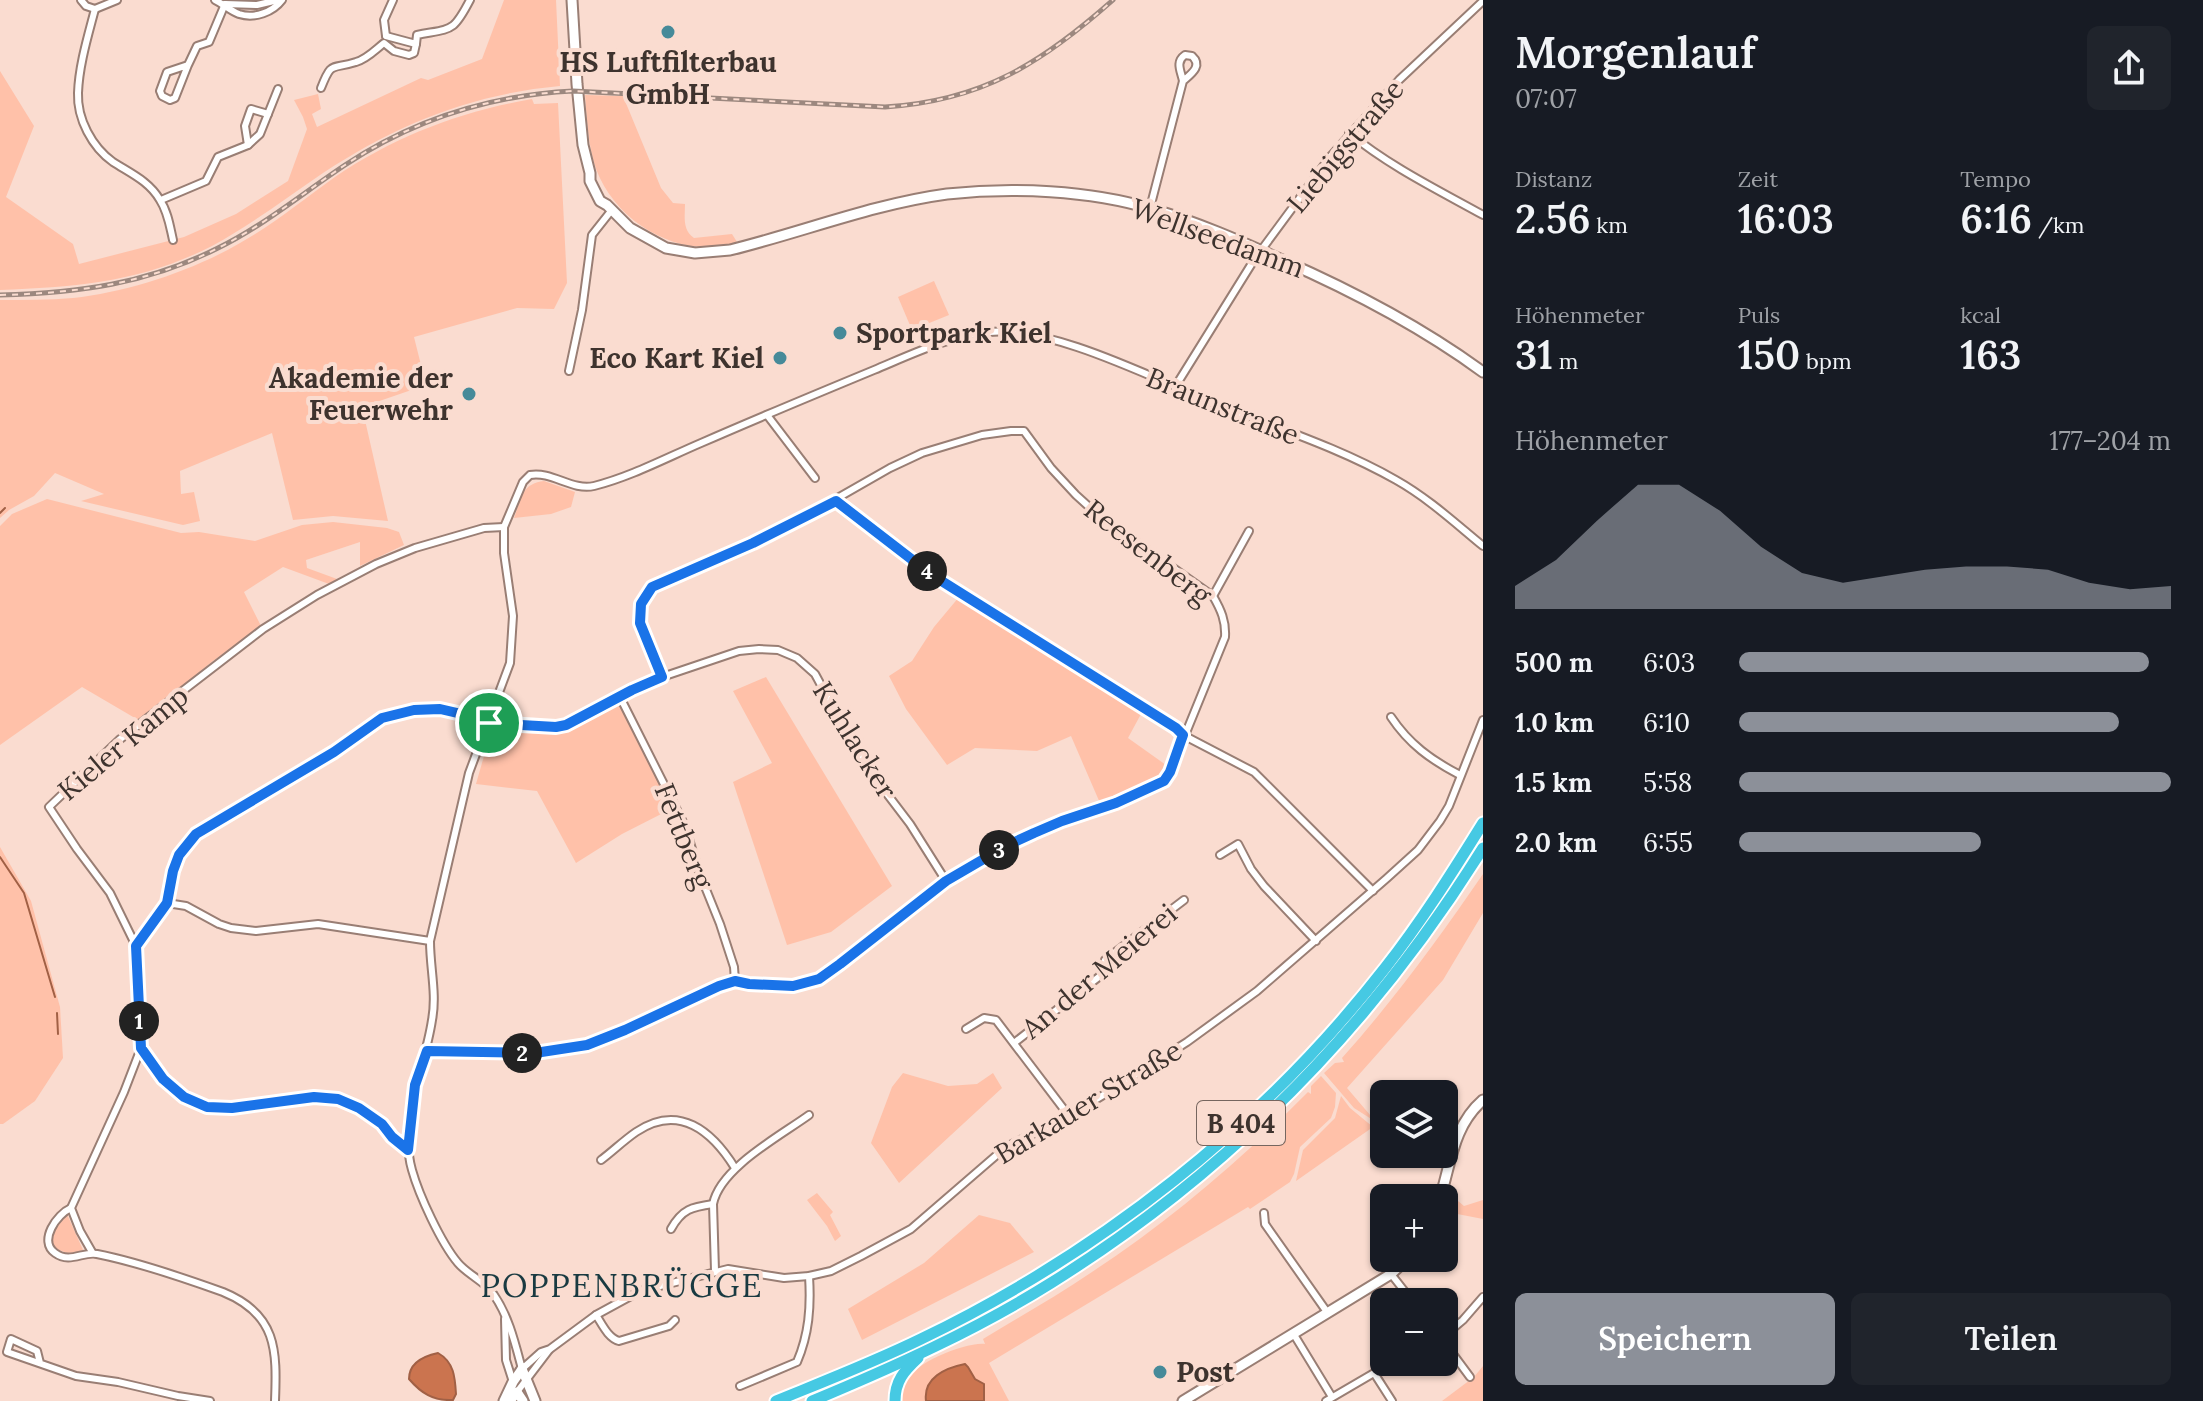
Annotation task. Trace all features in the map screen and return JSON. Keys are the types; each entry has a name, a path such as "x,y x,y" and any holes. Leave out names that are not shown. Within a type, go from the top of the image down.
{"highway":[{"name":"B 404","path":"776,1401 921,1339 979,1309 1078,1250 1182,1174 1260,1106 1310,1056 1385,968 1430,906 1483,823"},
{"name":"B 404","path":"812,1401 927,1350 1018,1303 1166,1204 1241,1141 1297,1086 1380,995 1434,924 1483,848"},
{"path":"895,1401 899,1380 927,1350"}],"main road":[{"name":"Wellseedamm","path":"571,1 583,145 590,173 606,197 609,208 630,228 656,244 678,251 708,253 873,209 949,194 998,191 1102,198 1150,208 1194,223 1337,284 1448,346 1483,372"},
{"path":"1444,1184 1458,1134 1483,1100"},
{"path":"1183,1401 1391,1274"},
{"path":"522,1369 535,1401"},
{"name":"Barkauer Straße","path":"507,1401 517,1392 522,1369"}],"street":[{"path":"81,0 95,9 117,0"},
{"path":"215,0 238,14 257,15 276,9 280,0"},
{"path":"393,0 384,20 385,40 394,51 409,55 414,53 417,35 451,28 459,21 470,0"},
{"name":"Liebigstraße","path":"1175,387 1261,250 1349,133 1399,80 1483,1"},
{"path":"188,65 167,72 160,91 162,96 170,100 175,98 197,46 209,42 225,4"},
{"path":"95,9 78,95 81,115 90,137 106,156 150,186 161,200 173,240"},
{"path":"385,40 416,44"},
{"path":"321,88 328,71 339,64 366,58 385,40"},
{"path":"1150,208 1183,81"},
{"path":"161,200 206,181 218,157 248,145 260,134 278,89"},
{"path":"248,145 245,126 251,109 268,114"},
{"path":"1349,133 1374,152 1483,215"},
{"path":"569,371 582,310 592,235 609,208"},
{"name":"Braunstraße","path":"504,527 523,482 530,475 591,487 939,345 986,332 1011,331 1047,338 1099,356 1351,456 1428,500 1483,546"},
{"path":"767,415 815,478"},
{"name":"Reesenberg","path":"427,1051 535,1053 587,1045 735,981 793,986 819,979 946,881 1006,846 1164,781 1225,637 1226,626 1221,611 1213,596 1087,505 1051,468 1024,431 982,435 934,449 890,468 836,501"},
{"path":"662,677 640,623 641,604 652,587 753,543 836,501 932,575 1096,676 1183,735 1254,772 1373,891"},
{"path":"504,527 504,553 512,599 510,663 469,773 430,941 435,993 427,1051 415,1085 408,1150 412,1169 438,1230 458,1264 491,1291 505,1315 522,1369"},
{"name":"Kieler Kamp","path":"275,1401 274,1346 268,1328 253,1309 236,1298 210,1288 92,1252 71,1258 60,1256 52,1251 48,1242 49,1233 65,1211 71,1208 141,1048 136,946 110,893 49,807 119,740 263,629 317,595 376,564 415,548 484,528 504,527"},
{"path":"1213,596 1249,531"},
{"name":"Kuhlacker","path":"136,946 167,903 179,855 196,834 334,752 382,718 414,710 440,709 489,723 556,727 566,725 662,677 739,651 759,649 778,650 797,658 815,674 862,761 910,824 946,881"},
{"name":"Fettberg","path":"620,697 685,826 734,967 735,981"},
{"path":"1391,717 1422,753 1460,775"},
{"name":"Barkauer Straße","path":"517,1392 550,1349 596,1315 640,1291 728,1269 784,1278 809,1276 841,1266 911,1229 1006,1147 1069,1116 1198,1034 1257,991 1316,941 1431,836 1449,806 1483,720"},
{"path":"1220,855 1238,844 1264,886 1316,941"},
{"name":"An der Meierei","path":"1014,1043 1100,976 1105,960 1184,900"},
{"path":"167,903 186,906 231,928 256,931 318,924 430,941"},
{"path":"966,1029 984,1018 996,1020 1069,1116"},
{"path":"141,1048 163,1079 184,1097 207,1107 232,1108 314,1097 338,1099 359,1108 382,1124 408,1150"},
{"path":"715,1271 713,1204 722,1182 735,1168 809,1115"},
{"path":"601,1160 649,1125 681,1120 708,1134 735,1168"},
{"path":"671,1229 679,1215 694,1207 713,1204"},
{"path":"71,1208 92,1252"},
{"path":"1264,1213 1265,1224 1327,1312"},
{"path":"1391,1274 1402,1288"},
{"path":"740,1386 797,1362 811,1311 809,1276"},
{"path":"1458,1325 1483,1297"},
{"path":"505,1315 506,1360 517,1392"},
{"path":"596,1315 614,1340 619,1341 669,1326 675,1320"},
{"path":"1293,1333 1329,1399 1370,1375"},
{"path":"40,1363 37,1351 11,1339 7,1352 76,1376 210,1401"},
{"name":"Barkauer Straße","path":"522,1369 541,1352 550,1349"},
{"path":"1458,1359 1470,1377"},
{"path":"1376,1376 1392,1401"}],"shaded area":[{"path":"504,0 556,0 560,86 496,96 407,126 323,173 226,238 160,268 83,284 0,290 0,71 34,126 6,197 73,244 79,264 184,237 236,214 288,181 307,129 294,100 318,94 321,109 312,114 317,127 421,78 428,80 482,59"},
{"path":"585,95 623,96 661,188 673,203 685,204 685,222 690,235 694,238 732,234 736,244 693,246 652,233 634,221 606,189 596,169 588,133"},
{"path":"532,99 534,104 558,103 567,283 554,309 517,308 414,337 426,385 362,407 388,521 333,516 293,520 272,433 180,471 181,494 194,492 200,521 183,525 81,501 104,494 55,473 34,496 0,518 0,300 94,295 181,271 253,236 358,162 405,137 480,110"},
{"path":"934,281 949,315 912,330 898,297"},
{"path":"544,481 575,492 571,507 551,514 514,518 526,489"},
{"path":"47,499 181,533 199,532 255,541 302,525 333,522 387,528 399,532 404,545 360,566 360,542 306,560 307,568 337,579 329,584 283,567 244,592 261,626 140,721 82,687 0,745 0,526 12,514"},
{"path":"959,597 1141,714 1128,738 1166,765 1159,776 1100,803 1071,736 1037,751 975,748 947,765 906,709 889,676 912,661"},
{"path":"766,677 892,886 831,932 787,945 733,782 772,763 733,691"},
{"path":"618,702 673,808 622,834 576,863 537,791 476,784 492,728 557,730"},
{"path":"0,847 31,901 60,1007 63,1058 35,1101 3,1124 0,1124"},
{"path":"1483,874 1483,913 1443,980 1347,1088 1370,1118 1354,1108 1324,1073 1335,1063 1344,1062 1342,1058 1450,922"},
{"path":"903,1073 948,1086 977,1084 993,1073 1002,1088 899,1183 871,1143 892,1087"},
{"path":"1321,1076 1336,1093 1335,1107 1331,1118 1300,1147 1290,1182 1250,1209 1248,1207 989,1363 1009,1401 984,1401 984,1384 975,1379 968,1367 925,1397 926,1401 902,1401 905,1382 918,1368 953,1350 985,1344 983,1339 1079,1281 1178,1210 1258,1141 1308,1092 1311,1094 1311,1086"},
{"path":"1341,1096 1370,1125 1370,1129 1296,1181 1303,1150 1335,1118"},
{"path":"817,1193 833,1212 830,1215 841,1236 835,1241 807,1200"},
{"path":"1483,1200 1483,1219 1458,1214 1458,1201 1464,1206"},
{"path":"67,1214 83,1250 72,1255 54,1248 52,1243 54,1230"},
{"path":"979,1215 1010,1223 1034,1252 862,1340 848,1309 924,1263"},
{"path":"438,1353 453,1370 456,1394 453,1400 428,1395 409,1379 418,1361"},
{"path":"965,1364 975,1379 984,1384 984,1401 926,1401 928,1386 937,1375"},
{"path":"1483,1366 1483,1401 1442,1401 1474,1377"}],"waterway":[{"path":"0,513 5,508"},
{"path":"0,857 24,893 55,997"},
{"path":"57,1013 58,1034"}],"railway":[{"path":"0,295 85,289 138,278 191,260 251,230 371,149 425,123 483,104 542,93 573,91 885,107 920,103 952,97 1009,75 1061,42 1113,0"}],"place":[{"name":"HS Luftfilterbau GmbH","path":"668,32"},
{"name":"Sportpark Kiel","path":"840,333"},
{"name":"Eco Kart Kiel","path":"780,358"},
{"name":"Akademie der Feuerwehr","path":"469,394"},
{"name":"Post","path":"1160,1372"}],"district":[{"name":"POPPENBRÜGGE","path":"622,1285"}],"route":[{"path":"836,501 932,575 1085,669 1183,735 1164,781 1006,846 928,893 819,979 793,986 735,981 587,1045 535,1053 427,1051 415,1085 408,1150 382,1124 359,1108 338,1099 314,1097 232,1108 207,1107 184,1097 163,1079 141,1048 136,946 167,903 173,871 186,844 196,834 334,752 382,718 414,710 440,709 489,723 546,728 566,725 662,677 640,623 641,604 652,587 753,543 836,501"}]}
